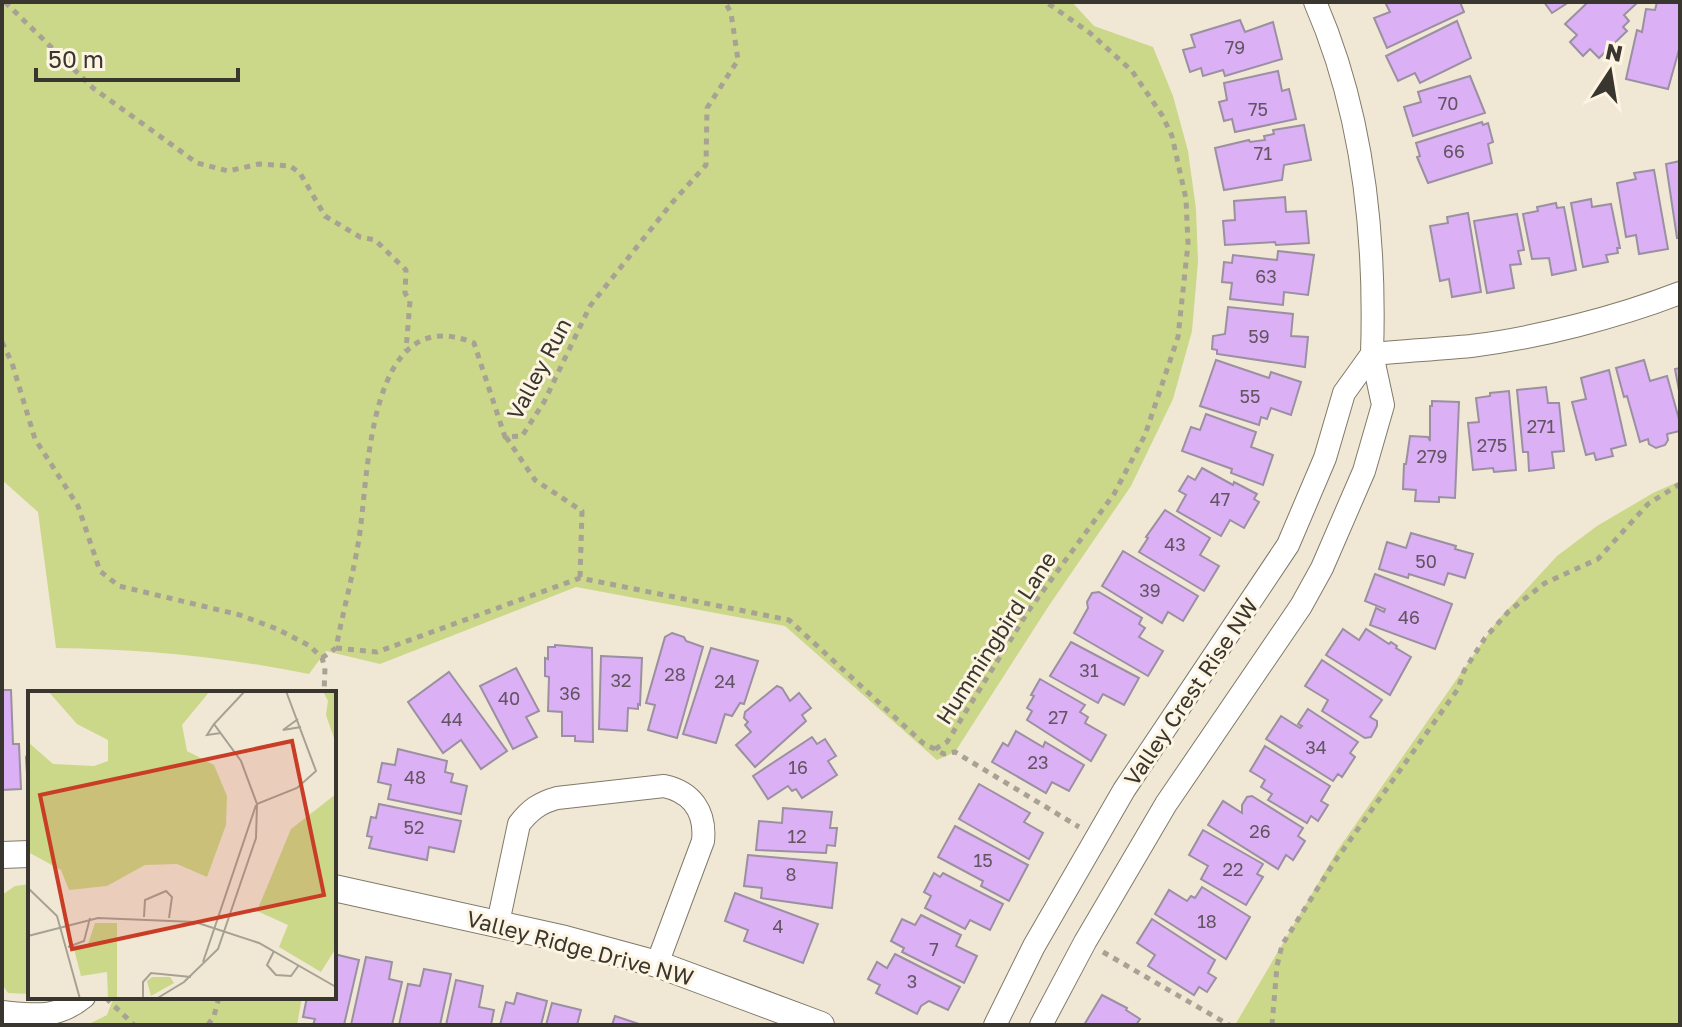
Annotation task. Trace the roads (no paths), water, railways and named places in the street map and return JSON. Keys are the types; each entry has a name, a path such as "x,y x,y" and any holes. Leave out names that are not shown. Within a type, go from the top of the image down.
{"street":[{"name":"Valley Crest Rise NW","path":"1041,1025 1085,942 1166,804 1301,606 1322,568 1364,471 1383,405 1372,354 1372,245 1360,157 1335,56 1315,2"},
{"path":"1372,354 1473,345 1526,336 1651,304 1680,293"},
{"name":"Valley Crest Rise NW","path":"995,1025 1034,946 1124,790 1288,545 1325,458 1344,393 1372,354"},
{"path":"498,923 519,824 529,812 557,798 664,786 674,788 684,793 699,809 703,841 657,964"},
{"path":"2,855 28,854"},
{"name":"Valley Ridge Drive NW","path":"336,888 498,923 657,964 821,1025"},
{"path":"2,1012 55,1013 67,1010 81,999"}]}
